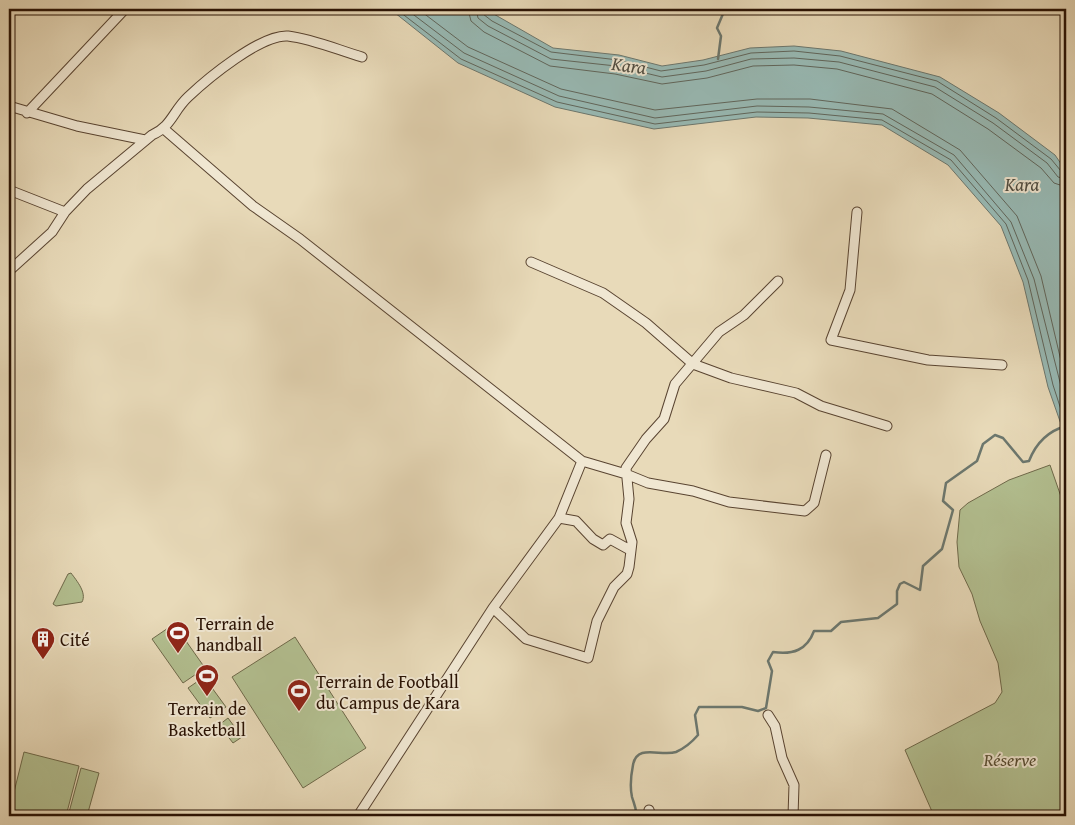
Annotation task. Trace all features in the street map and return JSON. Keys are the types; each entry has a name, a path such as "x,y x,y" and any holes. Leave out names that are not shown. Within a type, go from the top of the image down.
{"street":[{"path":"27,113 125,9"},
{"path":"9,271 52,232 65,212 87,189 145,140 164,129 186,98 246,51 271,38 287,36 362,57"},
{"path":"9,106 27,113 145,140"},
{"path":"164,129 253,206 300,239 582,461 626,474 648,483 693,491 729,502 805,511 814,503 826,455"},
{"path":"9,190 65,212"},
{"path":"857,212 850,290 831,340 928,360 1002,365"},
{"path":"531,262 603,293 646,323 693,364 730,378 796,393 821,406 887,426"},
{"path":"493,608 526,639 588,658 597,620 614,587 627,574 632,542 626,523 629,499 626,468 646,439 664,419 676,384 719,332 744,315 778,281"},
{"path":"358,816 493,608 559,518 582,461"},
{"path":"559,518 576,521 603,545 610,539 630,550"},
{"path":"768,715 775,726 782,758 794,785 793,816"}],"green space":[{"name":"Réserve","path":"1050,465 1066,511 1066,816 934,816 905,750 995,703 1002,692 998,663 980,621 972,594 959,567 957,542 960,510 968,503 1009,480"},
{"path":"71,573 82,591 82,602 56,606 53,604 68,574"},
{"name":"Terrain de handball","path":"174,624 205,668 183,683 152,639"},
{"name":"Terrain de Football du Campus de Kara","path":"295,637 366,748 303,788 232,677"},
{"name":"Terrain de Basketball","path":"204,677 226,707 210,718 188,688"},
{"path":"228,718 242,737 233,743 219,725"},
{"path":"24,752 79,766 66,816 26,816 9,812"},
{"path":"81,768 99,773 87,816 68,816"}],"water":[{"name":"Kara","path":"390,9 485,9 553,48 619,55 662,66 703,60 750,48 794,46 841,51 940,77 999,113 1055,155 1066,171 1066,451 1062,427 1048,387 1023,282 1001,226 948,165 882,125 808,118 756,117 654,129 555,107 458,63"}],"waterway":[{"path":"718,59 721,36 717,28 725,9"},
{"path":"636,816 631,793 631,781 635,758 639,754 676,752 688,745 698,735 695,715 699,707 742,707 758,711 766,708 772,671 768,661 773,652 787,653 798,650 807,643 814,631 831,631 841,622 878,618 897,604 897,591 900,584 904,582 920,590 923,566 942,549 953,510 943,501 946,483 977,461 983,444 995,435 1003,438 1023,462 1029,461 1043,439 1054,431 1066,426"}],"place":[{"name":"Terrain de handball","path":"178,654"},
{"name":"Cité","path":"43,660"},
{"name":"Terrain de Basketball","path":"207,697"},
{"name":"Terrain de Football du Campus de Kara","path":"299,712"}]}
